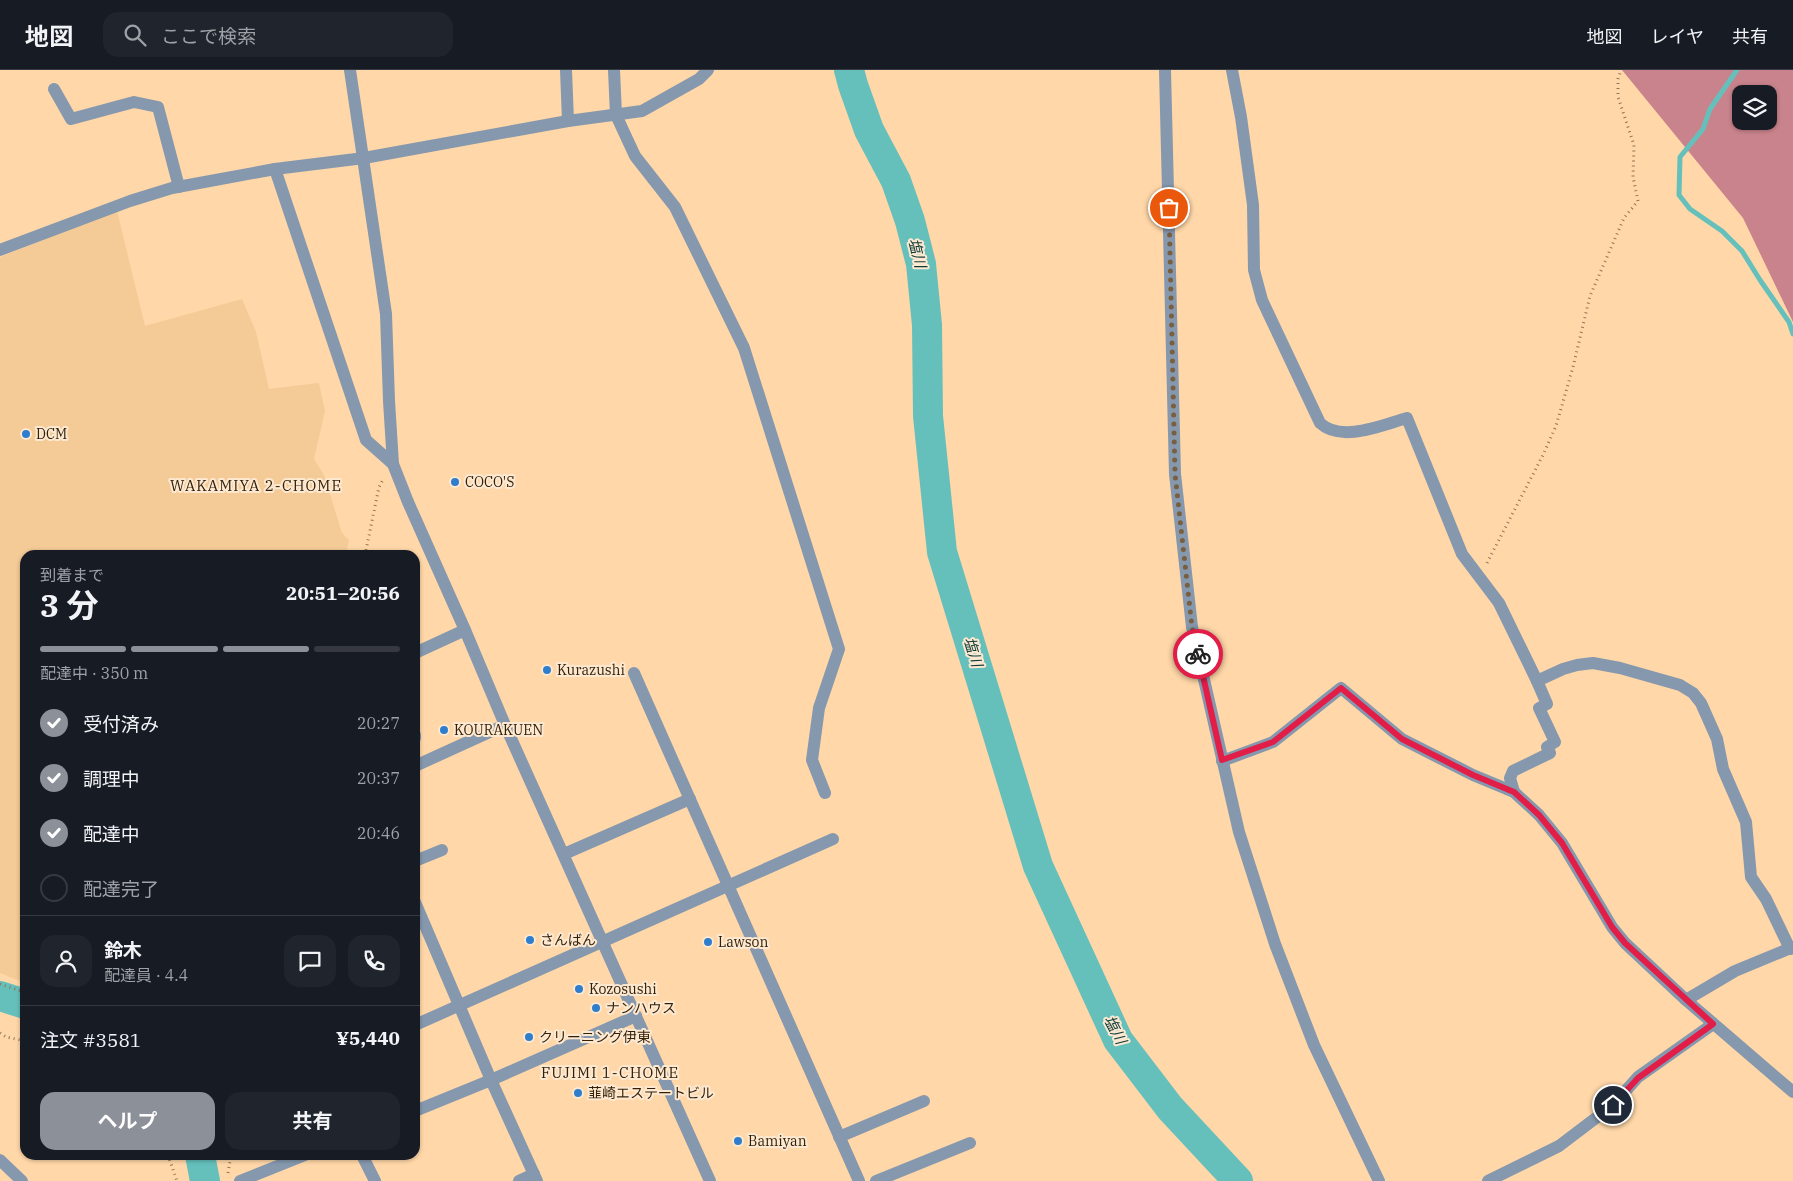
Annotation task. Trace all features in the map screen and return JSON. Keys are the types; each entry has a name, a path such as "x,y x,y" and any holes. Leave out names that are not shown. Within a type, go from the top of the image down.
{"street":[{"path":"350,70 386,314 393,464 505,725 710,1181"},
{"path":"566,70 568,121"},
{"path":"614,70 616,115 635,156 675,207 744,348 839,649 819,708 812,760 825,792"},
{"path":"0,250 130,201 179,187 275,169 364,158 568,121 642,111 699,79 708,70"},
{"path":"1165,70 1175,474 1192,627 1239,832 1275,944 1314,1045 1378,1181"},
{"path":"1232,70 1241,117 1252,205 1253,256 1256,284 1320,423 1326,429 1338,433 1350,433 1407,418 1462,554 1499,603 1547,704 1539,708 1555,742 1547,747 1550,753 1513,771 1510,778 1514,792"},
{"path":"54,89 71,119 134,102 158,107 179,187"},
{"path":"275,169 366,440 393,464"},
{"path":"420,651 465,630"},
{"path":"1537,681 1563,669 1593,663 1620,668 1680,685 1693,693 1701,703 1717,739 1723,769 1746,822 1751,877 1766,899 1792,948 1735,971 1686,1000"},
{"path":"634,673 859,1181"},
{"path":"1222,760 1273,742 1341,688 1402,739 1473,775 1514,792 1539,815 1562,843 1612,927 1625,943 1713,1024 1793,1092"},
{"path":"420,764 505,725"},
{"path":"564,854 690,799"},
{"path":"420,1023 833,839"},
{"path":"420,859 442,850"},
{"path":"420,913 491,1080 536,1178 519,1181"},
{"path":"420,1109 636,1016"},
{"path":"1488,1181 1559,1146 1613,1105 1638,1078 1713,1024"},
{"path":"839,1137 924,1101"},
{"path":"876,1181 970,1143"},
{"path":"240,1181 292,1160"},
{"path":"364,1160 375,1181"},
{"path":"1,1163 22,1181"}],"path":[{"path":"1480,577 1556,426 1573,367 1590,296 1624,218 1638,201 1633,177 1634,145 1618,97 1618,79 1621,70"},
{"path":"366,550 379,486 393,464"},
{"path":"0,984 20,991"},
{"path":"0,1033 6,1037 20,1040"},
{"path":"170,1160 177,1181"},
{"path":"226,1181 230,1160"}],"shaded area":[{"path":"1622,70 1793,70 1793,322 1743,218"},
{"path":"117,211 145,326 242,299 256,332 269,389 319,383 325,411 314,459 324,475 342,533 349,540 347,550 20,550 20,981 0,973 0,257"}],"waterway":[{"name":"塩川","path":"849,70 869,130 896,181 910,221 921,264 927,325 928,416 942,552 1038,866 1118,1040 1170,1108 1238,1181"},
{"path":"1737,70 1710,109 1703,129 1680,157 1679,195 1690,209 1722,231 1742,251 1789,322 1793,334"},
{"path":"0,996 20,1002"},
{"path":"201,1160 205,1181"}],"way so far":[{"path":"1169,208 1175,474 1192,627 1198,654"}],"place":[{"name":"DCM","path":"26,434"},
{"name":"COCO'S","path":"455,482"},
{"name":"Kurazushi","path":"547,670"},
{"name":"KOURAKUEN","path":"444,730"},
{"name":"さんばん","path":"530,940"},
{"name":"Lawson","path":"708,942"},
{"name":"Kozosushi","path":"579,989"},
{"name":"ナンハウス","path":"596,1008"},
{"name":"クリーニング伊東","path":"529,1037"},
{"name":"韮崎エステートビル","path":"578,1093"},
{"name":"Bamiyan","path":"738,1141"}],"district":[{"name":"WAKAMIYA 2-CHOME","path":"256,486"},
{"name":"FUJIMI 1-CHOME","path":"610,1073"}],"route":[{"path":"1198,654 1222,760 1273,742 1341,688 1402,739 1473,775 1514,792 1539,815 1562,843 1612,927 1625,943 1713,1024 1638,1078 1613,1105"}]}
